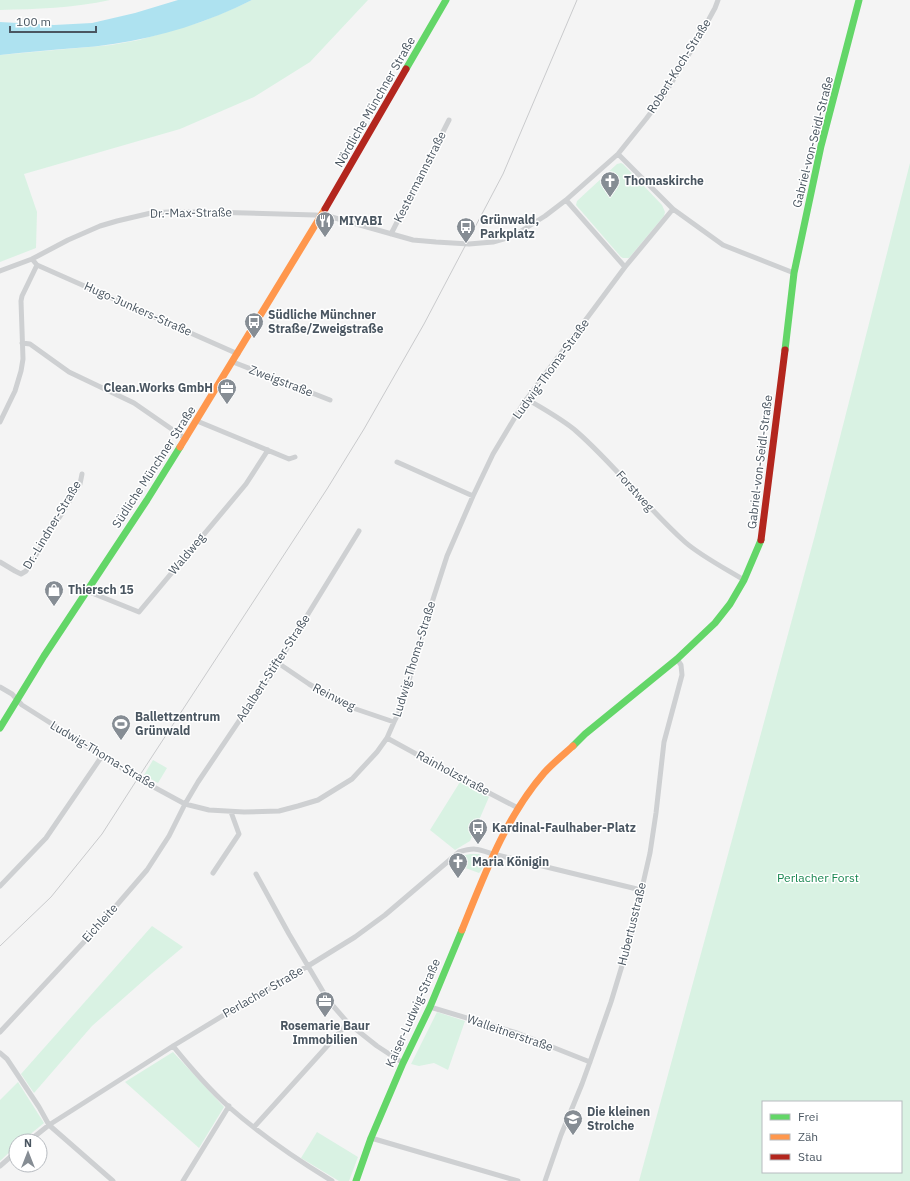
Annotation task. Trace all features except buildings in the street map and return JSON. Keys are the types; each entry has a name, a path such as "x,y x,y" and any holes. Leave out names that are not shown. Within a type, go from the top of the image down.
{"street":[{"name":"Nördliche Münchner Straße","path":"322,215 446,0"},
{"name":"Robert-Koch-Straße","path":"322,215 413,240 469,244 493,242 518,233 545,216 566,200 618,154 664,95 697,41 718,0"},
{"name":"Gabriel-von-Seidl-Straße","path":"493,854 518,808 544,773 585,734 677,659 715,623 730,604 744,580 762,538 794,273 821,146 859,0"},
{"name":"Kestermannstraße","path":"391,234 449,120"},
{"path":"618,154 673,209 723,245 794,273"},
{"path":"566,200 625,267"},
{"name":"Ludwig-Thoma-Straße","path":"0,687 12,694 22,705 102,756 185,804 209,810 231,812 279,811 318,800 352,779 366,765 387,738 401,708 426,621 447,556 493,454 527,399 625,267 673,209"},
{"name":"Dr.-Max-Straße","path":"0,271 32,259 68,240 100,226 151,213 207,212 322,215"},
{"name":"Südliche Münchner Straße","path":"0,728 44,656 186,439 322,215"},
{"path":"0,422 15,391 20,376 23,359 21,300 37,265 32,259"},
{"name":"Hugo-Junkers-Straße","path":"37,265 238,354"},
{"path":"22,343 30,344 69,372 134,403 186,439"},
{"name":"Zweigstraße","path":"233,362 330,400"},
{"name":"Forstweg","path":"527,399 575,430 619,472 652,511 686,543 744,580"},
{"path":"197,421 290,459 296,457"},
{"name":"Waldweg","path":"86,591 139,612 246,484 268,450"},
{"path":"396,462 473,496"},
{"name":"Dr.-Lindner-Straße","path":"0,562 21,574 26,571 80,484 82,474"},
{"name":"Adalbert-Stifter-Straße","path":"185,804 278,663 359,531"},
{"name":"Hubertusstraße","path":"545,1181 561,1135 590,1062 611,1002 629,943 650,853 664,742 682,675 681,666 677,659"},
{"name":"Reinweg","path":"278,663 309,684 344,704 394,722"},
{"name":"Rainholzstraße","path":"387,738 518,808"},
{"path":"0,886 46,838 102,756"},
{"name":"Eichleite","path":"0,1032 96,928 147,870 169,836 185,804"},
{"path":"213,873 239,834 231,812"},
{"name":"Perlacher Straße","path":"39,1133 49,1125 173,1046 355,937 385,915 459,852 471,848 478,849 641,890"},
{"name":"Kaiser-Ludwig-Straße","path":"356,1181 371,1138 403,1063 430,1007 493,854"},
{"path":"256,874 328,1000 348,1023 377,1046 403,1063"},
{"name":"Walleitnerstraße","path":"430,1007 517,1033 590,1062"},
{"path":"254,1127 348,1023"},
{"path":"173,1046 189,1065 229,1106 254,1127 300,1161 332,1181"},
{"path":"0,1053 7,1059 39,1107 49,1125 113,1181"},
{"path":"183,1181 229,1106"},
{"path":"371,1138 518,1181"},
{"path":"0,1166 8,1159"}],"green space":[{"path":"0,0 110,0 41,9 0,10"},
{"path":"252,0 368,0 310,62 254,97 180,129 24,174 37,212 36,248 0,262 0,55 111,45 139,40 201,22"},
{"path":"621,163 662,205 665,212 664,216 629,258 621,257 576,205 577,201 617,164"},
{"name":"Perlacher Forst","path":"910,163 910,1181 639,1181 815,535"},
{"path":"153,760 167,768 158,783 144,775"},
{"path":"460,782 489,797 470,841 455,850 430,830"},
{"name":"Kardinal-Faulhaber-Platz","path":"479,854 483,858 483,866 479,873 452,863 451,861 456,857"},
{"path":"152,926 183,947 92,1026 34,1093 21,1074"},
{"path":"437,1012 465,1021 448,1070 434,1063 419,1066 411,1064"},
{"path":"173,1052 224,1107 199,1148 125,1082"},
{"path":"18,1082 44,1123 32,1133 8,1133 8,1154 0,1161 0,1100"},
{"path":"317,1132 358,1157 349,1181 339,1181 301,1158"}],"water":[{"path":"178,0 252,0 184,28 131,41 0,55 0,22 54,25 92,23 135,13"}],"tram line":[{"path":"0,946 51,897 102,834 327,489 364,429 424,324 503,174 577,0"}],"traffic: fast":[{"path":"406,69 446,0"},
{"path":"785,350 794,273 821,146 859,0"},
{"path":"0,728 44,656 147,500 180,447"},
{"path":"573,746 585,734 677,659 715,623 730,604 744,580 761,540"},
{"path":"356,1181 371,1138 403,1063 430,1007 462,930"}],"traffic: slow":[{"path":"180,447 325,209"},
{"path":"462,930 487,868 518,809 530,790 544,773 554,762 573,746"}],"traffic: jam":[{"path":"325,209 406,69"},
{"path":"761,540 785,350"}],"place":[{"name":"Thomaskirche","path":"610,198"},
{"name":"MIYABI","path":"325,238"},
{"name":"Grünwald, Parkplatz","path":"466,244"},
{"name":"Südliche Münchner Straße/Zweigstraße","path":"254,339"},
{"name":"Clean.Works GmbH","path":"227,405"},
{"name":"Thiersch 15","path":"54,607"},
{"name":"Ballettzentrum Grünwald","path":"121,741"},
{"name":"Kardinal-Faulhaber-Platz","path":"478,845"},
{"name":"Maria Königin","path":"458,879"},
{"name":"Rosemarie Baur Immobilien","path":"325,1018"},
{"name":"Die kleinen Strolche","path":"573,1136"}]}
